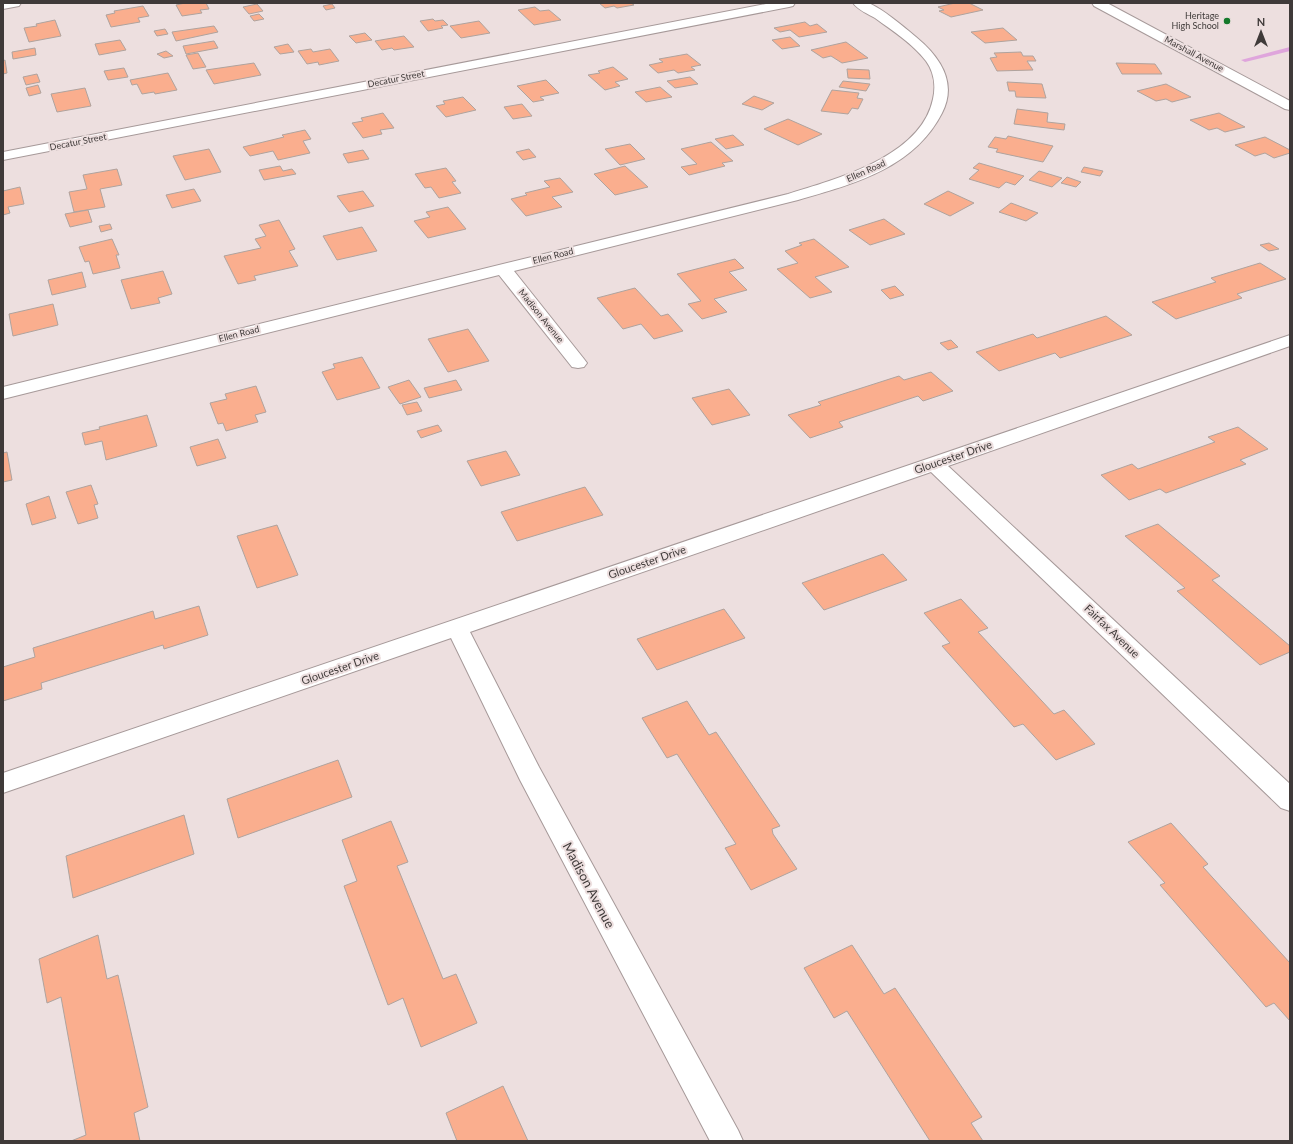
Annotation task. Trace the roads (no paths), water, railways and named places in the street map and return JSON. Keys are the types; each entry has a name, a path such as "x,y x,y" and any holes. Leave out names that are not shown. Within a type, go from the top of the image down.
{"street":[{"path":"3,5 15,3"},
{"name":"Decatur Street","path":"3,156 789,3"},
{"name":"Ellen Road","path":"3,393 801,195 861,174 897,156 926,131 934,118 941,99 942,89 941,79 937,69 923,50 859,3"},
{"name":"Marshall Avenue","path":"1098,3 1290,106"},
{"name":"Madison Avenue","path":"503,269 578,363"},
{"name":"Gloucester Drive","path":"3,783 934,464 1286,346"},
{"name":"Fairfax Avenue","path":"934,464 1007,531 1290,800"},
{"name":"Madison Avenue","path":"456,628 529,773 726,1141"}],"waterway":[{"path":"1245,60 1290,49"}],"place":[{"name":"Heritage High School","path":"1227,21"}]}
